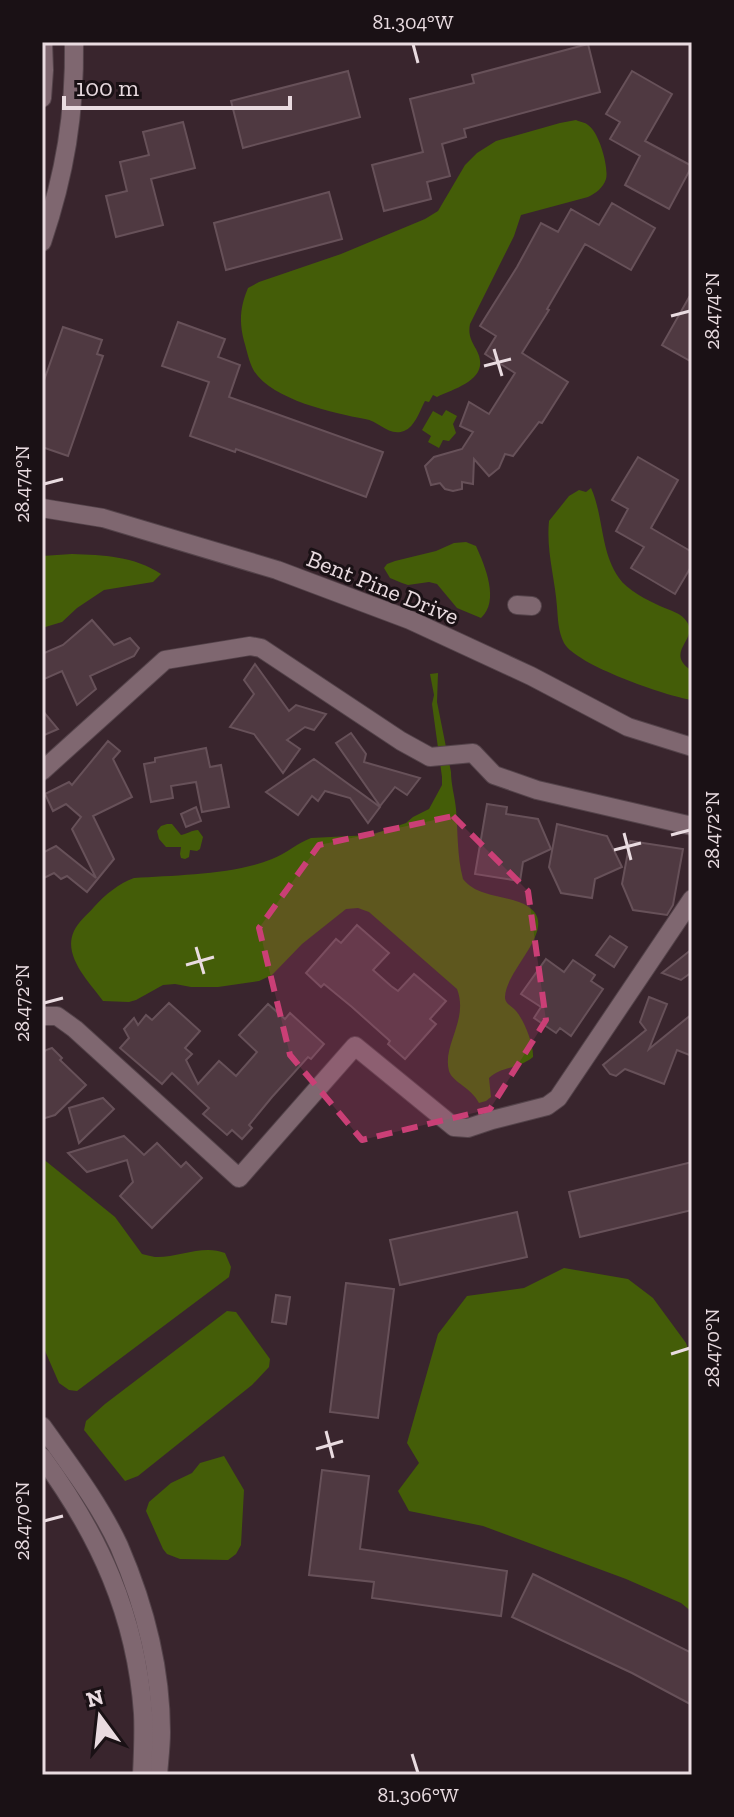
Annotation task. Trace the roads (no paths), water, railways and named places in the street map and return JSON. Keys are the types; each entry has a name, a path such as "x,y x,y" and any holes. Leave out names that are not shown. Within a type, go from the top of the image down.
{"street":[{"path":"42,98 43,42"},
{"path":"42,242 57,199 70,131 74,42"},
{"path":"44,70 74,74"},
{"name":"Bent Pine Drive","path":"42,508 103,518 277,570 410,620 531,676 628,727 692,747"},
{"path":"42,771 165,660 250,646 261,648 430,757 473,753 494,775 537,790 692,826"},
{"path":"42,1016 57,1016 75,1029 239,1178 355,1046 454,1127 468,1128 547,1106 558,1098 692,899"},
{"path":"42,1426 86,1489 118,1544 145,1617 158,1685 161,1733 158,1775"},
{"path":"42,1457 70,1495 100,1549 125,1612 143,1714 142,1775"}]}
